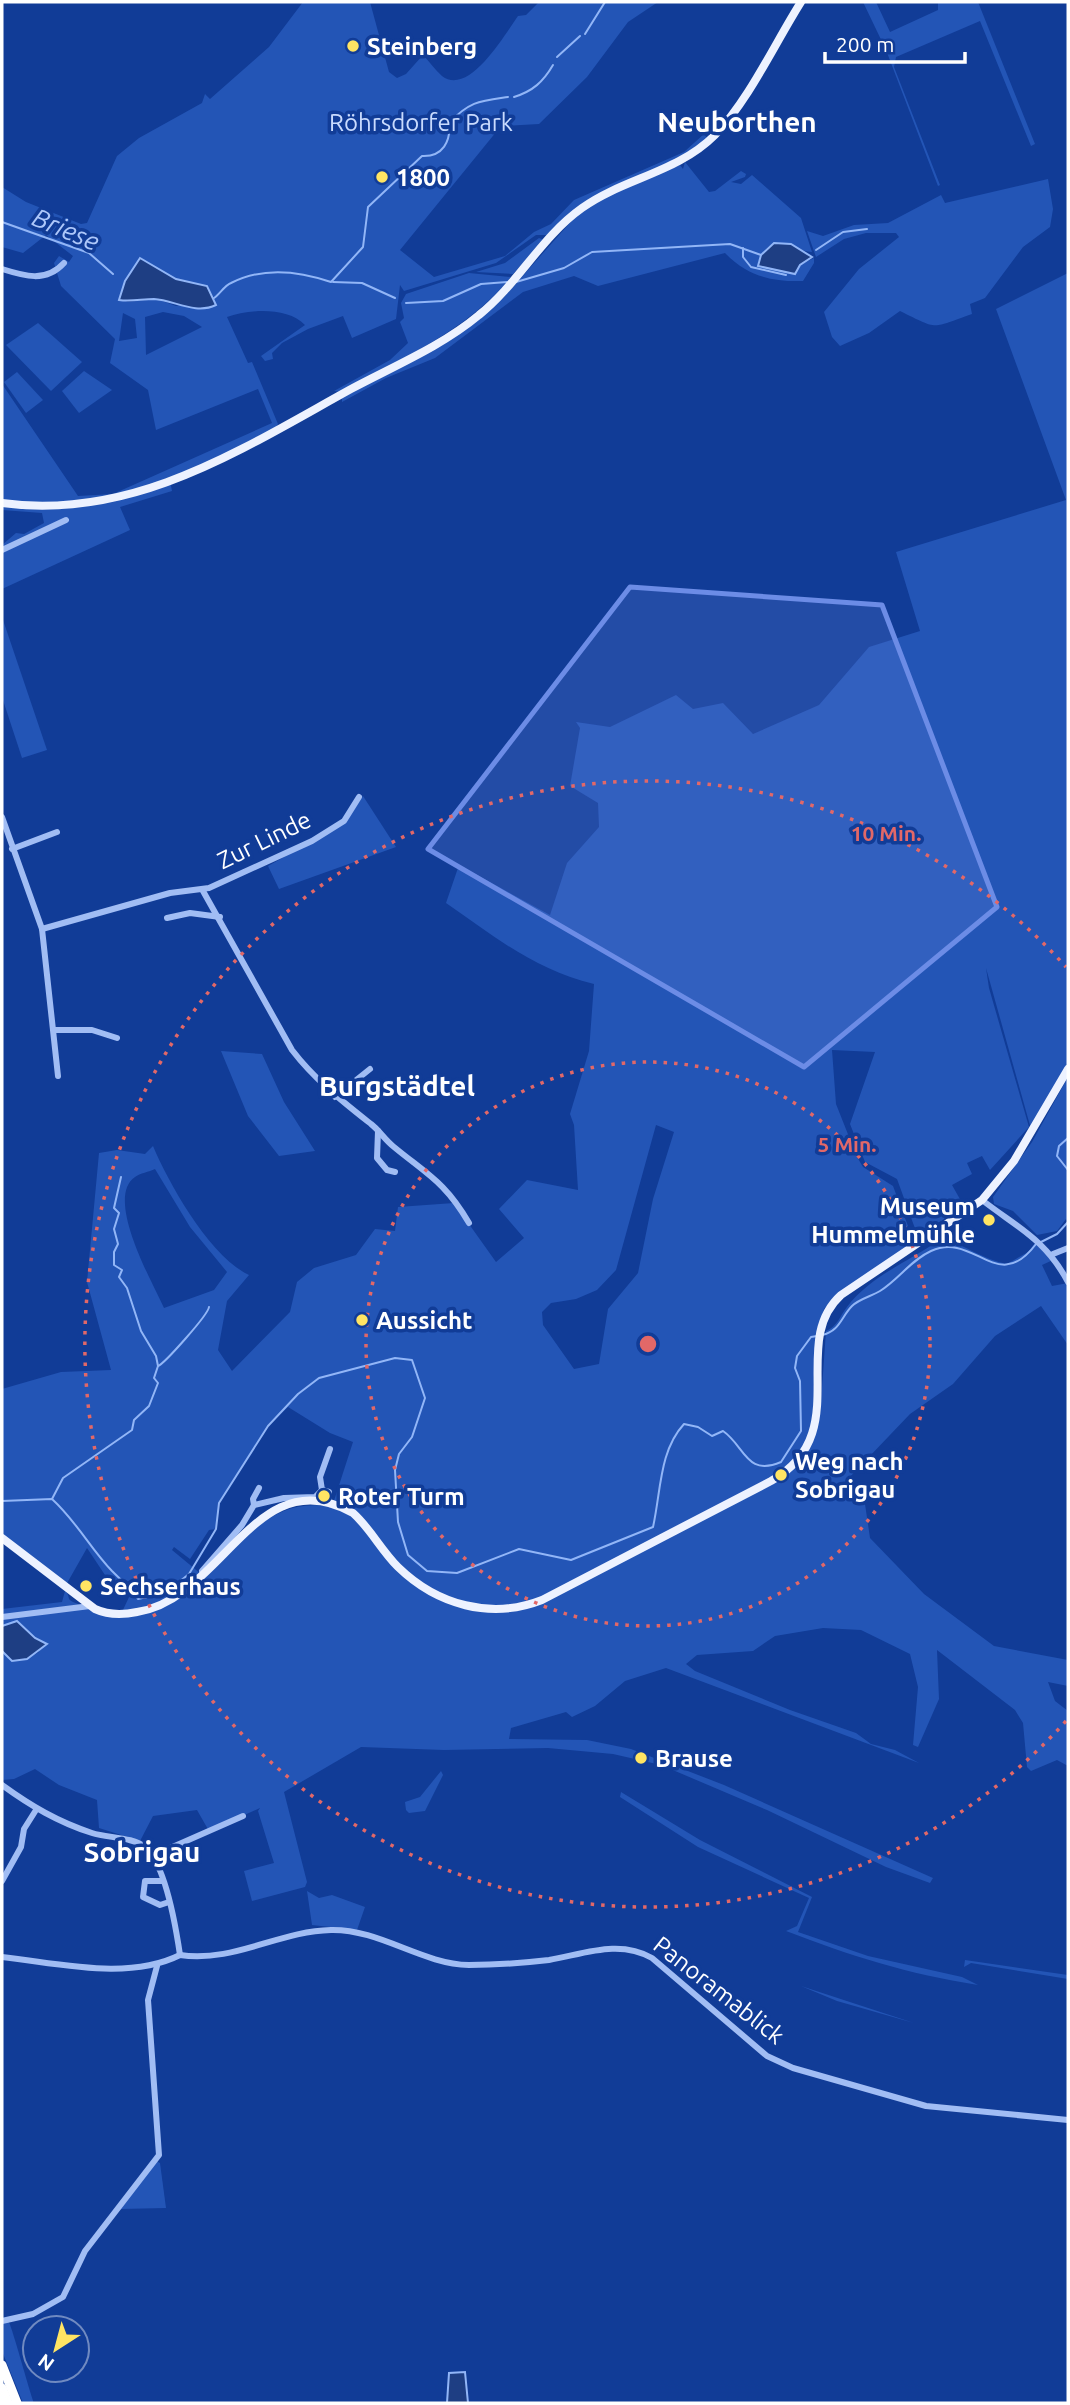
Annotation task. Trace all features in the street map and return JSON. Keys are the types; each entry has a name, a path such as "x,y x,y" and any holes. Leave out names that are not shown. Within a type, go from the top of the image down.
{"highway":[{"path":"2,2365 17,2403"},
{"path":"2,2388 8,2403"}],"main road":[{"path":"2,503 83,504 162,486 198,472 455,331 500,296 532,258 581,208 688,157 718,132 801,2"},
{"path":"2,1538 90,1606 112,1614 147,1611 176,1599 205,1574 259,1519 273,1510 292,1502 328,1503 353,1513 397,1567 447,1600 479,1610 526,1606 771,1481 793,1465 803,1452 815,1424 820,1334 825,1312 841,1295 982,1200 1014,1161 1068,1069"}],"street":[{"path":"2,269 31,277 49,274 64,263"},
{"path":"2,550 66,520"},
{"name":"Zur Linde","path":"359,797 344,821 312,841 203,891 220,916 292,1050 309,1072 335,1097 453,1195 469,1223"},
{"path":"2,817 42,929 58,1076"},
{"path":"12,849 57,832"},
{"path":"42,929 170,893 203,891"},
{"path":"167,919 190,913 220,916"},
{"path":"54,1030 92,1030 117,1038"},
{"path":"335,1097 370,1069"},
{"path":"376,1129 377,1158 387,1170 395,1172"},
{"path":"982,1200 1053,1254 1068,1282"},
{"path":"1053,1254 1068,1248"},
{"path":"322,1490 320,1477 330,1449"},
{"path":"205,1574 202,1571 242,1525 254,1505 253,1499 259,1488"},
{"path":"322,1490 329,1492 328,1503"},
{"path":"254,1505 263,1506 284,1498 315,1497 322,1490"},
{"path":"2,1617 90,1606"},
{"path":"2,1785 36,1810 94,1834 144,1846 152,1856 169,1902 180,1955 157,1966 95,1968 2,1957"},
{"path":"2,1881 21,1847 24,1829 36,1810"},
{"path":"152,1856 243,1815"},
{"path":"162,1881 145,1881 143,1898 160,1905 169,1902"},
{"name":"Panoramablick","path":"180,1955 230,1954 331,1930 389,1941 428,1957 468,1965 547,1960 609,1948 635,1950 652,1958 767,2056 793,2068 926,2106 1068,2120"},
{"path":"3,2321 33,2314 63,2297 85,2251 159,2154 148,2000 157,1966"}],"highlighted area":[{"path":"630,587 882,605 997,907 804,1067 428,849"}],"green space":[{"name":"Röhrsdorfer Park","path":"303,2 370,2 389,72 397,78 406,74 423,55 442,76 452,80 463,78 474,71 485,61 518,16 526,15 539,2 658,2 628,22 587,77 539,124 501,126 400,250 434,277 505,256 534,232 551,224 574,200 684,152 704,134 707,138 686,155 626,182 548,235 536,235 496,263 404,291 400,285 396,319 352,338 343,316 308,329 282,343 272,353 273,359 265,361 261,356 305,325 298,319 279,312 246,312 227,317 248,363 252,362 278,424 275,428 170,481 172,491 120,507 130,530 2,589 2,545 16,533 24,534 44,523 42,513 2,510 2,384 78,496 113,494 272,423 258,389 156,430 148,390 110,363 115,339 61,286 54,263 59,256 69,262 73,256 46,235 23,253 2,247 2,187 26,202 81,224 87,223 117,156 139,138 202,103 205,94 210,99 269,47","holes":["140,258 176,279 207,286 214,298 176,306 157,299 127,302 120,294","163,312 184,316 202,327 146,355 145,317","123,313 135,319 137,338 119,341"]},
{"path":"863,2 876,2 890,32 938,10 938,2 978,2 1035,144 1031,146 980,21 896,57 894,67 940,185 938,186 886,50"},
{"path":"685,162 709,192 715,191 741,171 746,174 745,177 731,182 741,184 752,175 801,218 812,252 777,243 764,252 758,262 795,274 800,265 814,258 814,263 803,281 761,276 742,267 725,253 598,286 574,276 523,292 435,358 386,378 342,402 342,397 457,334 503,298 576,216 612,194 680,165 683,169"},
{"path":"1048,179 1053,209 1050,227 1023,247 985,298 970,304 972,314 935,325 900,311 869,333 840,346 832,337 824,312 859,269 899,237 896,233 866,233 844,239 816,257 807,231 823,236 854,225 888,223 941,195 945,203"},
{"path":"539,238 544,240 513,274 476,272 505,263"},
{"path":"469,273 511,277 475,313 433,342 342,392 334,391 390,360 408,343 400,322 404,318 401,303 406,294"},
{"path":"1068,273 1068,1063 1031,1129 986,968 989,988 1029,1127 990,1170 982,1156 967,1163 972,1174 952,1185 961,1201 944,1219 922,1235 917,1234 897,1179 865,1162 850,1124 875,1052 832,1050 836,1104 857,1157 863,1167 893,1186 908,1226 904,1229 914,1244 836,1295 824,1309 817,1331 816,1404 820,1416 826,1331 836,1324 847,1307 868,1286 942,1238 1007,1264 1028,1252 1035,1243 1053,1260 1042,1265 1052,1286 1068,1283 1068,1345 1041,1306 995,1336 953,1384 910,1414 847,1480 865,1504 870,1538 924,1594 994,1646 1068,1660 1068,1686 1048,1682 1055,1701 1068,1711 1068,1766 1057,1760 1031,1771 1027,1767 1023,1723 1015,1710 937,1650 939,1699 918,1747 913,1745 918,1687 910,1654 861,1630 823,1628 775,1636 753,1651 697,1655 686,1664 695,1671 790,1710 856,1733 871,1744 895,1750 919,1763 666,1668 625,1681 595,1706 572,1717 566,1712 511,1728 509,1739 587,1740 631,1749 724,1785 933,1878 930,1883 886,1867 767,1810 661,1765 613,1754 548,1748 444,1750 361,1747 284,1792 307,1882 305,1887 252,1901 244,1871 274,1863 258,1811 260,1808 209,1831 197,1810 153,1816 140,1841 99,1828 97,1800 59,1785 35,1769 14,1779 2,1780 2,1651 12,1661 27,1659 39,1652 35,1638 17,1621 2,1626 2,1609 62,1602 65,1591 73,1602 120,1614 157,1610 188,1593 265,1521 295,1508 332,1507 353,1442 330,1433 288,1407 268,1426 219,1503 216,1529 209,1530 190,1559 174,1547 172,1550 201,1574 158,1605 122,1612 130,1595 111,1584 87,1548 66,1585 2,1535 2,1389 61,1372 111,1370 87,1282 99,1153 117,1150 145,1154 153,1146 169,1180 192,1218 220,1253 249,1275 227,1301 218,1350 232,1371 290,1312 297,1282 314,1268 356,1255 375,1229 395,1231 398,1207 454,1203 496,1262 524,1238 499,1209 527,1180 578,1190 574,1125 570,1114 589,1051 594,984 534,961 446,903 459,865 550,915 567,863 599,827 598,803 570,786 580,728 576,722 610,727 676,695 693,709 723,703 753,734 819,705 869,647 920,631 896,552 1066,500 996,309","holes":["656,1125 674,1132 653,1199 638,1273 608,1309 599,1364 574,1369 543,1325 542,1312 551,1303 576,1299 597,1290 616,1270","155,1169 190,1227 227,1272 214,1290 164,1308 134,1241 125,1203 127,1188 135,1177"]},
{"path":"38,323 82,362 51,391 6,345"},
{"path":"84,371 112,390 79,413 62,391"},
{"path":"17,372 43,400 26,413 4,382"},
{"path":"2,617 47,750 22,758 2,697"},
{"path":"363,796 396,847 279,889 268,866 345,823"},
{"path":"221,1051 262,1054 284,1102 315,1151 279,1156 248,1116"},
{"path":"1068,1077 1068,1223 1066,1219 1057,1231 1037,1235 1013,1211 994,1204 993,1197 1032,1142"},
{"path":"441,1771 443,1775 425,1811 409,1813 405,1802 420,1797"},
{"path":"621,1792 700,1840 812,1897 798,1932 868,1956 962,1977 978,1985 880,1963 786,1931 797,1926 809,1898 698,1847 620,1797"},
{"path":"307,1891 319,1898 332,1895 365,1907 357,1930 312,1925"},
{"path":"965,1960 1068,1975 1068,1979 971,1963 964,1967"},
{"path":"801,1986 914,2023 837,2001"},
{"path":"156,2161 160,2163 166,2208 120,2209"},
{"path":"8,2320 21,2360 21,2384 28,2384 34,2403 23,2403 2,2351 2,2324"}],"shaded area":[{"path":"774,243 791,244 812,257 800,265 795,274 758,266 761,255"},
{"path":"140,258 176,279 207,286 216,305 192,308 154,299 119,300 125,281"},
{"path":"17,1621 35,1638 47,1644 27,1659 12,1661 2,1651 2,1626"},
{"path":"465,2372 468,2403 447,2403 449,2373"}],"waterway":[{"name":"Briese","path":"585,34 605,2"},
{"name":"Briese","path":"557,57 580,36"},
{"name":"Briese","path":"514,97 537,85 553,65"},
{"name":"Briese","path":"214,298 231,283 268,273 293,273 331,282 363,247 368,207 422,156 435,154 444,147 449,136 449,123 463,110 483,101 508,97"},
{"name":"Briese","path":"2,222 89,253 113,274"},
{"path":"816,250 843,232 867,229"},
{"path":"516,282 564,268 592,252 730,244 761,255"},
{"path":"743,248 743,257 751,267 786,275"},
{"path":"333,282 362,283 395,298"},
{"path":"406,303 443,301 481,284 507,282"},
{"path":"1068,1138 1059,1146 1057,1156 1068,1170"},
{"path":"52,1499 63,1478 132,1430 134,1420 149,1406 158,1383 154,1378 158,1366 156,1356 141,1331 127,1288 119,1277 122,1270 114,1265 114,1252 118,1244 114,1229 119,1213 114,1208 121,1177"},
{"path":"1041,1242 1057,1234 1068,1222"},
{"path":"822,1335 837,1327 855,1304 880,1291 917,1259 931,1251 947,1247 960,1249 997,1264 1009,1264 1022,1258 1036,1244"},
{"path":"158,1366 185,1339 209,1307"},
{"path":"2,1501 52,1499 138,1599 165,1593 189,1574 216,1529 219,1503 268,1426 298,1394 319,1378 395,1358 412,1360 425,1398 412,1437 399,1454 395,1470 398,1522 408,1555 427,1571 457,1573 519,1549 571,1560 653,1527 665,1459 684,1424 698,1427 712,1436 723,1431 747,1458 760,1466 781,1462 801,1431 800,1381 795,1368 797,1356 811,1337 817,1336"}],"place":[{"name":"Steinberg","path":"353,46"},
{"name":"1800","path":"382,177"},
{"name":"Museum Hummelmühle","path":"989,1220"},
{"name":"Aussicht","path":"362,1320"},
{"name":"Weg nach Sobrigau","path":"781,1475"},
{"name":"Roter Turm","path":"324,1496"},
{"name":"Sechserhaus","path":"86,1586"},
{"name":"Brause","path":"641,1758"}],"district":[{"name":"Neuborthen","path":"737,121"},
{"name":"Burgstädtel","path":"397,1085"},
{"name":"Sobrigau","path":"142,1851"}]}
